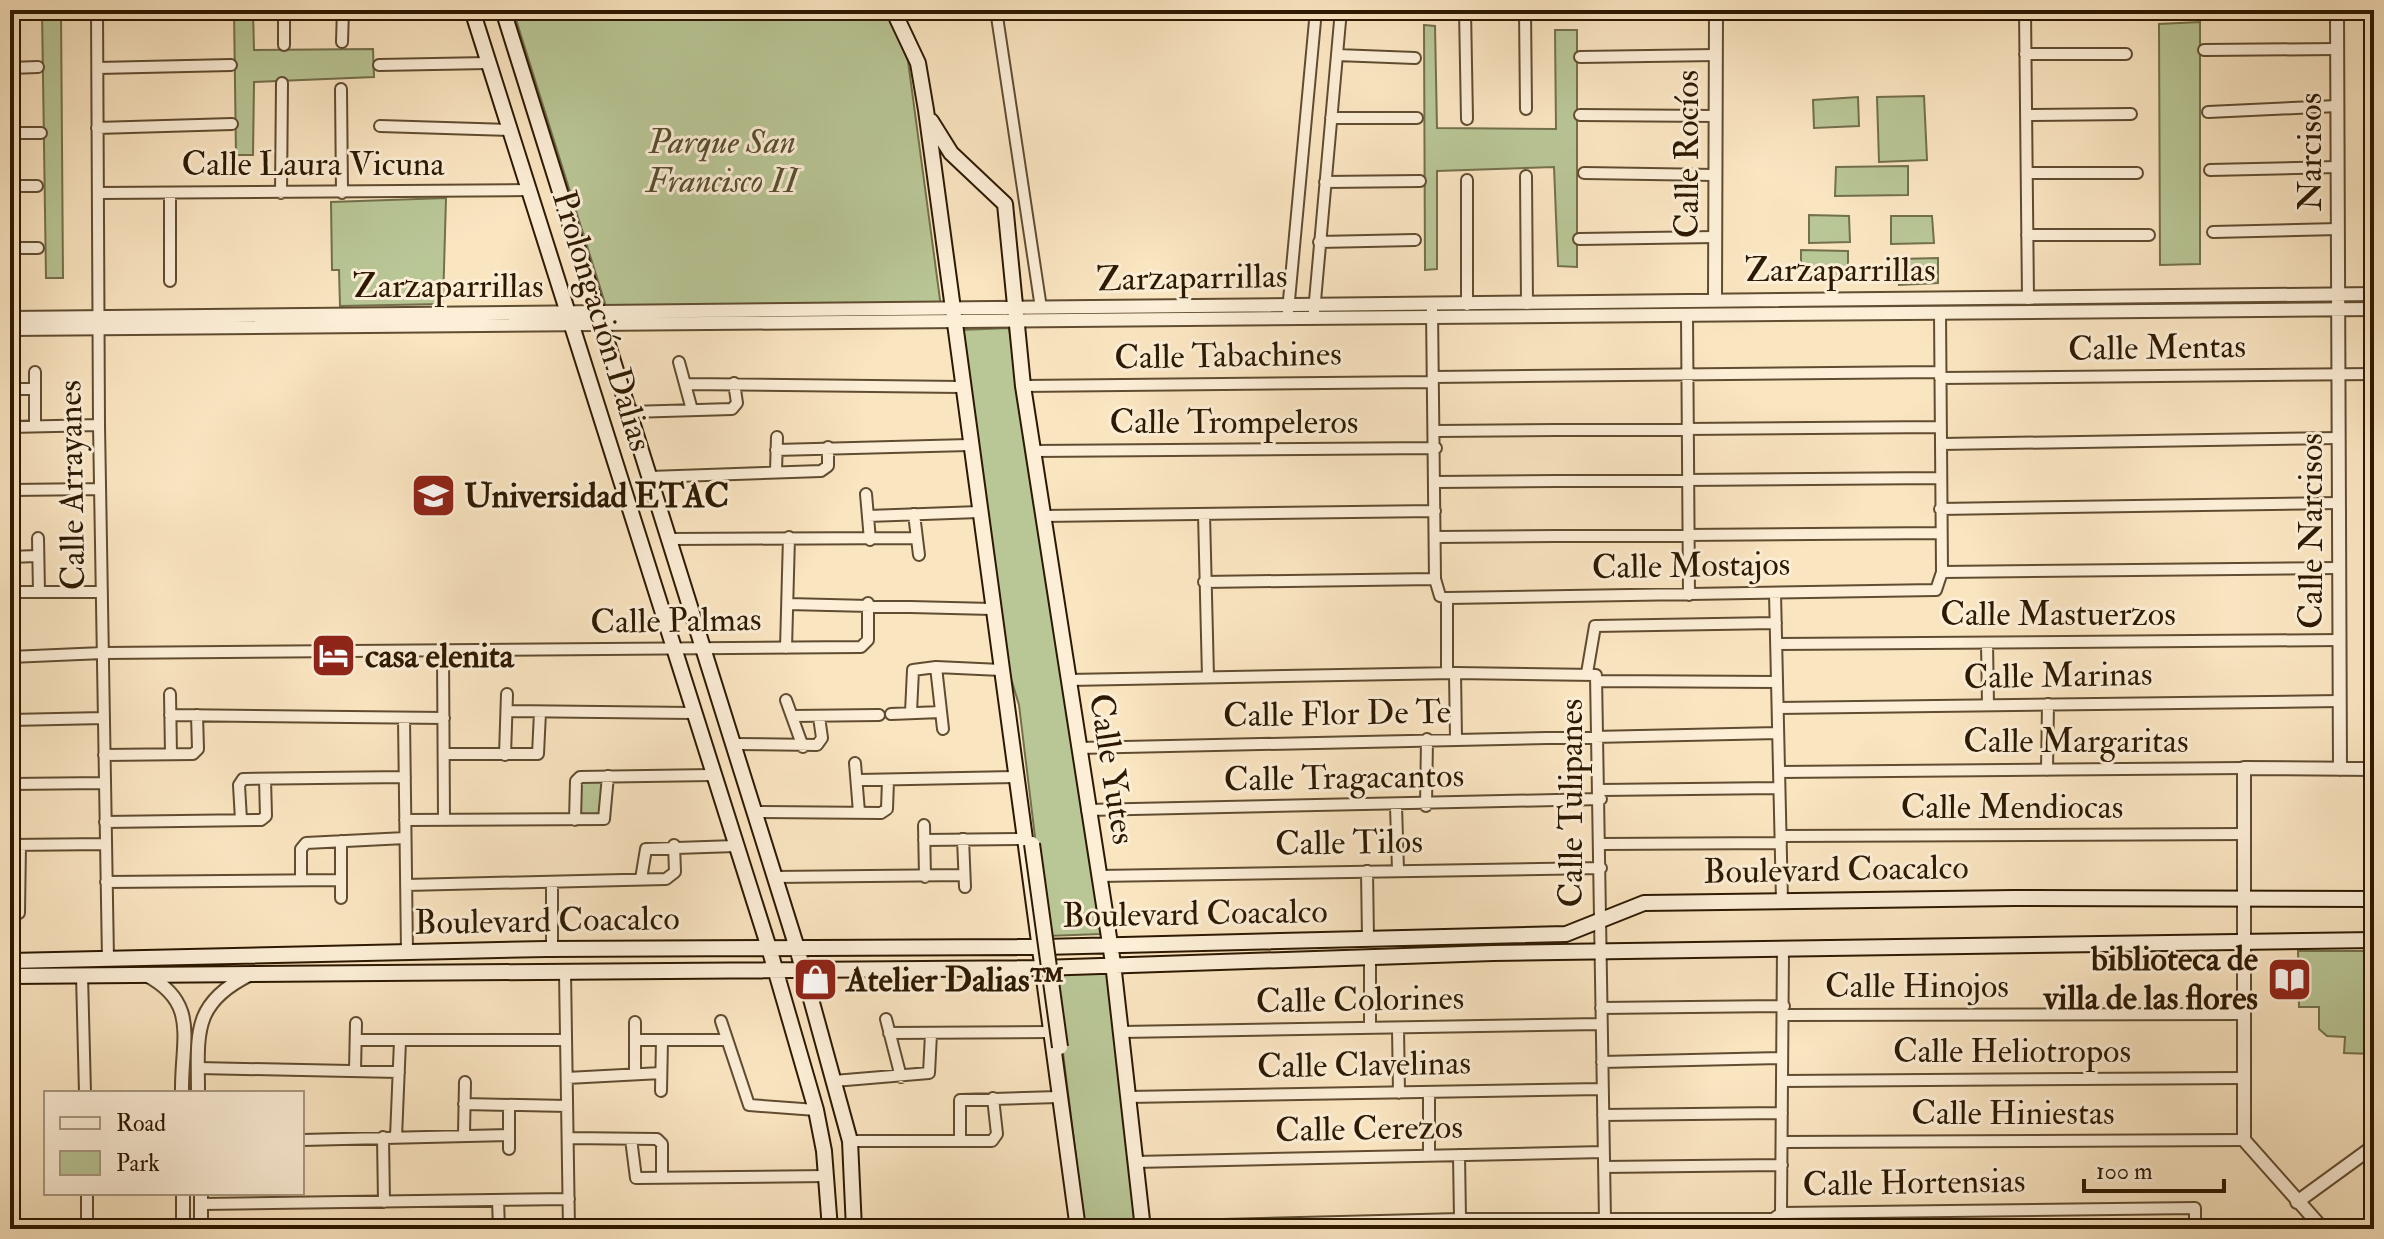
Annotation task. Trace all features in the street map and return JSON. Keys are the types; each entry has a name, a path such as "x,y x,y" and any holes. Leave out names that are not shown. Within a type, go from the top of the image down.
{"main road":[{"name":"Prolongación Dalias","path":"472,10 692,713 769,948 816,1110 827,1176 830,1229"},
{"name":"Prolongación Dalias","path":"503,10 797,948 850,1141 854,1229"},
{"path":"893,10 918,63 926,110 1015,777 1077,1169 1077,1224"},
{"name":"Calle Yutes","path":"926,110 951,153 1005,204 1008,215 1014,314 1023,386 1113,963 1142,1228"},
{"path":"1002,674 1017,741 1038,947 1077,1224"},
{"name":"Boulevard Coacalco","path":"10,961 552,949 1038,947 1566,934 1599,918 1644,903 2374,899"},
{"name":"Boulevard Coacalco","path":"10,976 1041,968 1113,963 1783,948 2374,940"},
{"path":"27,976 53,960"}],"street":[{"path":"284,10 284,45"},
{"path":"342,42 343,10"},
{"path":"996,10 1041,308"},
{"path":"1288,311 1316,10"},
{"path":"1313,311 1341,10"},
{"path":"1465,10 1467,119"},
{"path":"1525,10 1526,109"},
{"name":"Calle Rocíos","path":"1715,299 1716,10"},
{"path":"2025,10 2028,299"},
{"name":"Narcisos","path":"2337,10 2338,294"},
{"path":"2373,10 2374,102"},
{"path":"97,11 228,12"},
{"name":"Calle Arrayanes","path":"97,11 99,425 108,959"},
{"path":"2204,50 2337,49"},
{"path":"2025,54 2126,54"},
{"path":"1337,55 1415,58"},
{"path":"1580,57 1716,55"},
{"path":"379,65 488,63"},
{"path":"98,68 231,65"},
{"path":"10,68 38,67"},
{"path":"281,193 282,83"},
{"path":"341,89 342,193"},
{"path":"2208,112 2337,106"},
{"path":"2026,115 2131,114"},
{"path":"1580,115 1715,116"},
{"path":"1331,118 1417,118"},
{"path":"97,128 232,124"},
{"path":"380,126 510,130"},
{"path":"10,133 41,133"},
{"path":"2210,170 2337,167"},
{"path":"1584,173 1715,175"},
{"path":"2027,173 2137,173"},
{"path":"1526,176 1527,304"},
{"path":"1467,180 1467,305"},
{"path":"1325,182 1420,181"},
{"path":"10,186 37,186"},
{"name":"Calle Laura Vicuna","path":"98,193 529,190"},
{"path":"170,193 170,281"},
{"path":"2213,232 2338,229"},
{"path":"2027,235 2149,235"},
{"path":"1579,239 1715,237"},
{"path":"1319,242 1415,240"},
{"path":"10,248 38,248"},
{"name":"Calle Narcisos","path":"2338,294 2340,769"},
{"name":"Zarzaparrillas","path":"1432,311 1467,305 1715,299 2374,294"},
{"name":"Zarzaparrillas","path":"1014,314 1041,308 1288,311"},
{"name":"Zarzaparrillas","path":"10,329 98,323 1288,311 1687,315 2374,309"},
{"path":"1432,311 1437,537 1435,579 1436,589 1447,598 1456,739"},
{"path":"1940,312 1942,572 2339,568"},
{"path":"1687,315 1689,595"},
{"name":"Zarzaparrillas","path":"10,318 98,323"},
{"path":"679,362 692,410"},
{"path":"35,372 35,426"},
{"name":"Calle Mentas","path":"1687,375 2374,374"},
{"name":"Calle Tabachines","path":"1023,386 1687,375"},
{"path":"630,412 736,407 734,383"},
{"path":"685,384 961,387"},
{"path":"10,389 35,389"},
{"path":"10,427 99,425"},
{"path":"1435,431 1940,427"},
{"path":"776,471 777,437"},
{"path":"1941,444 2339,438"},
{"path":"776,450 969,445"},
{"path":"650,477 825,470 828,447"},
{"name":"Calle Trompeleros","path":"1033,451 1436,448"},
{"path":"1436,482 1940,478"},
{"path":"10,490 100,489"},
{"path":"866,494 870,540"},
{"path":"1940,509 2339,503"},
{"path":"1043,516 1435,511"},
{"path":"868,516 979,512"},
{"path":"914,514 919,555"},
{"path":"1204,514 1208,677"},
{"path":"1437,537 1941,533"},
{"path":"786,648 789,537"},
{"path":"38,538 39,592"},
{"path":"669,539 917,538"},
{"path":"10,557 37,556"},
{"name":"Calle Mostajos","path":"1447,598 1936,590 1942,572"},
{"path":"1204,582 1435,579"},
{"path":"10,592 102,592"},
{"path":"1775,593 1782,901"},
{"path":"788,604 868,603 992,609"},
{"name":"Calle Palmas","path":"10,657 103,653 443,652 866,645 868,603"},
{"path":"1587,673 1595,626 1776,623"},
{"name":"Calle Mastuerzos","path":"1776,644 2340,640"},
{"path":"1987,643 1988,705"},
{"path":"443,652 444,819"},
{"path":"936,667 943,729"},
{"path":"911,712 910,674 917,668 1002,674"},
{"name":"Calle Tulipanes","path":"1068,680 1451,673 1596,675 1599,681 1601,795 1599,918 1605,1220"},
{"path":"1599,681 1777,682"},
{"path":"170,694 171,754"},
{"path":"505,755 507,694"},
{"path":"786,700 803,747"},
{"name":"Calle Marinas","path":"1778,708 2340,701"},
{"path":"2047,770 2048,704"},
{"path":"507,711 692,713"},
{"path":"444,754 538,754 540,712"},
{"path":"891,714 941,712"},
{"path":"170,715 444,718"},
{"path":"104,755 197,752 197,715"},
{"path":"792,716 879,715"},
{"path":"734,744 803,747 821,743 819,717"},
{"path":"10,720 104,718"},
{"path":"404,718 407,952"},
{"name":"Calle Flor De Te","path":"1078,748 1778,733"},
{"path":"1426,806 1427,739"},
{"path":"855,763 859,812"},
{"path":"2244,768 2244,1140 2323,1229"},
{"name":"Calle Margaritas","path":"1779,772 2374,769"},
{"path":"575,820 577,778 712,775"},
{"path":"405,820 604,819 608,776"},
{"path":"241,820 240,781 405,777"},
{"path":"858,780 1015,777"},
{"path":"105,822 264,819 265,779"},
{"path":"754,812 884,812 888,780"},
{"path":"10,784 105,783"},
{"name":"Calle Tragacantos","path":"1087,810 1426,806 1779,788"},
{"path":"1396,806 1398,870"},
{"path":"924,825 925,877"},
{"name":"Calle Mendiocas","path":"1601,844 2244,834"},
{"path":"301,880 303,845 405,838"},
{"path":"775,877 925,877 965,881 963,839"},
{"path":"924,840 1027,842"},
{"path":"341,841 341,898"},
{"path":"19,913 14,887 15,845 106,844"},
{"path":"641,879 646,849 674,845 736,846"},
{"path":"406,885 672,877 674,845"},
{"name":"Calle Tilos","path":"1098,876 1601,868"},
{"path":"1367,871 1368,939"},
{"path":"106,882 341,880"},
{"path":"552,882 552,949"},
{"name":"Calle Hortensias","path":"1783,948 1781,1213 2195,1208 2195,1229"},
{"path":"1370,957 1370,1028"},
{"path":"565,972 569,1229"},
{"path":"143,973 169,989 182,1006 182,1091"},
{"path":"198,1091 205,1010 219,992 251,974"},
{"path":"82,975 85,1091"},
{"name":"Calle Hinojos","path":"1601,1008 2243,1014"},
{"path":"886,1019 901,1077"},
{"path":"721,1021 749,1105 816,1110"},
{"path":"635,1022 635,1074"},
{"path":"355,1071 356,1023"},
{"name":"Calle Colorines","path":"1121,1032 1600,1024"},
{"path":"1398,1028 1399,1093"},
{"path":"889,1033 1050,1032"},
{"path":"834,1081 929,1073 931,1034"},
{"path":"356,1040 566,1040"},
{"path":"635,1040 725,1040"},
{"path":"661,1091 662,1040"},
{"path":"396,1137 400,1041"},
{"path":"1602,1062 1782,1058"},
{"path":"198,1068 399,1072"},
{"path":"567,1078 661,1073"},
{"name":"Calle Heliotropos","path":"1782,1081 2243,1078"},
{"path":"464,1134 465,1082"},
{"name":"Calle Clavelinas","path":"1128,1097 1602,1089"},
{"path":"1429,1092 1429,1156"},
{"path":"960,1141 960,1100 1058,1097"},
{"path":"850,1141 996,1139 993,1098"},
{"path":"464,1104 567,1106"},
{"path":"509,1105 509,1149"},
{"path":"1603,1115 1782,1113"},
{"path":"304,1140 509,1135"},
{"path":"383,1137 384,1202"},
{"path":"568,1138 661,1141 662,1177"},
{"path":"631,1139 636,1178 827,1176"},
{"name":"Calle Hiniestas","path":"1782,1142 2244,1140"},
{"path":"2297,1202 2374,1146"},
{"path":"2374,1146 2374,1229"},
{"name":"Calle Cerezos","path":"1135,1162 1604,1152"},
{"path":"1459,1155 1460,1219"},
{"path":"1604,1167 1782,1165"},
{"path":"87,1195 87,1229"},
{"path":"183,1195 183,1229"},
{"path":"201,1229 201,1199 384,1202 569,1199"},
{"path":"498,1200 499,1229"},
{"path":"1142,1228 1460,1219 1773,1219 1781,1213"}],"green space":[{"path":"42,10 61,10 63,278 46,278"},
{"path":"234,10 253,10 254,50 373,49 374,77 254,82 253,155 236,155"},
{"name":"Parque San Francisco II","path":"513,10 888,10 908,61 941,307 609,316"},
{"path":"2200,22 2200,264 2160,265 2159,24"},
{"path":"1424,25 1435,26 1437,128 1556,129 1555,30 1577,30 1577,267 1558,266 1554,167 1437,171 1437,269 1425,270"},
{"path":"1924,96 1927,160 1879,162 1877,97"},
{"path":"1858,97 1859,126 1814,128 1813,100"},
{"path":"1908,166 1908,195 1835,196 1836,167"},
{"path":"446,198 443,304 340,306 339,270 332,270 331,202"},
{"path":"1809,215 1849,216 1850,242 1809,243"},
{"path":"1891,216 1932,216 1934,243 1891,244"},
{"path":"1801,250 1848,251 1848,278 1801,278"},
{"path":"1938,258 1938,283 1899,285 1899,259"},
{"path":"1009,328 1101,934 1047,936 1019,705 1010,675 961,330"},
{"path":"605,777 602,817 576,817 580,779"},
{"path":"2298,951 2374,951 2374,1054 2344,1053 2345,1037 2327,1036 2319,1029 2319,1007 2299,1007"},
{"path":"1109,970 1138,1229 1085,1229 1053,973"}],"place":[{"name":"Universidad ETAC","path":"433,496"},
{"name":"casa elenita","path":"334,656"},
{"name":"biblioteca de villa de las flores","path":"2289,979"},
{"name":"Atelier Dalias™","path":"815,980"}]}
